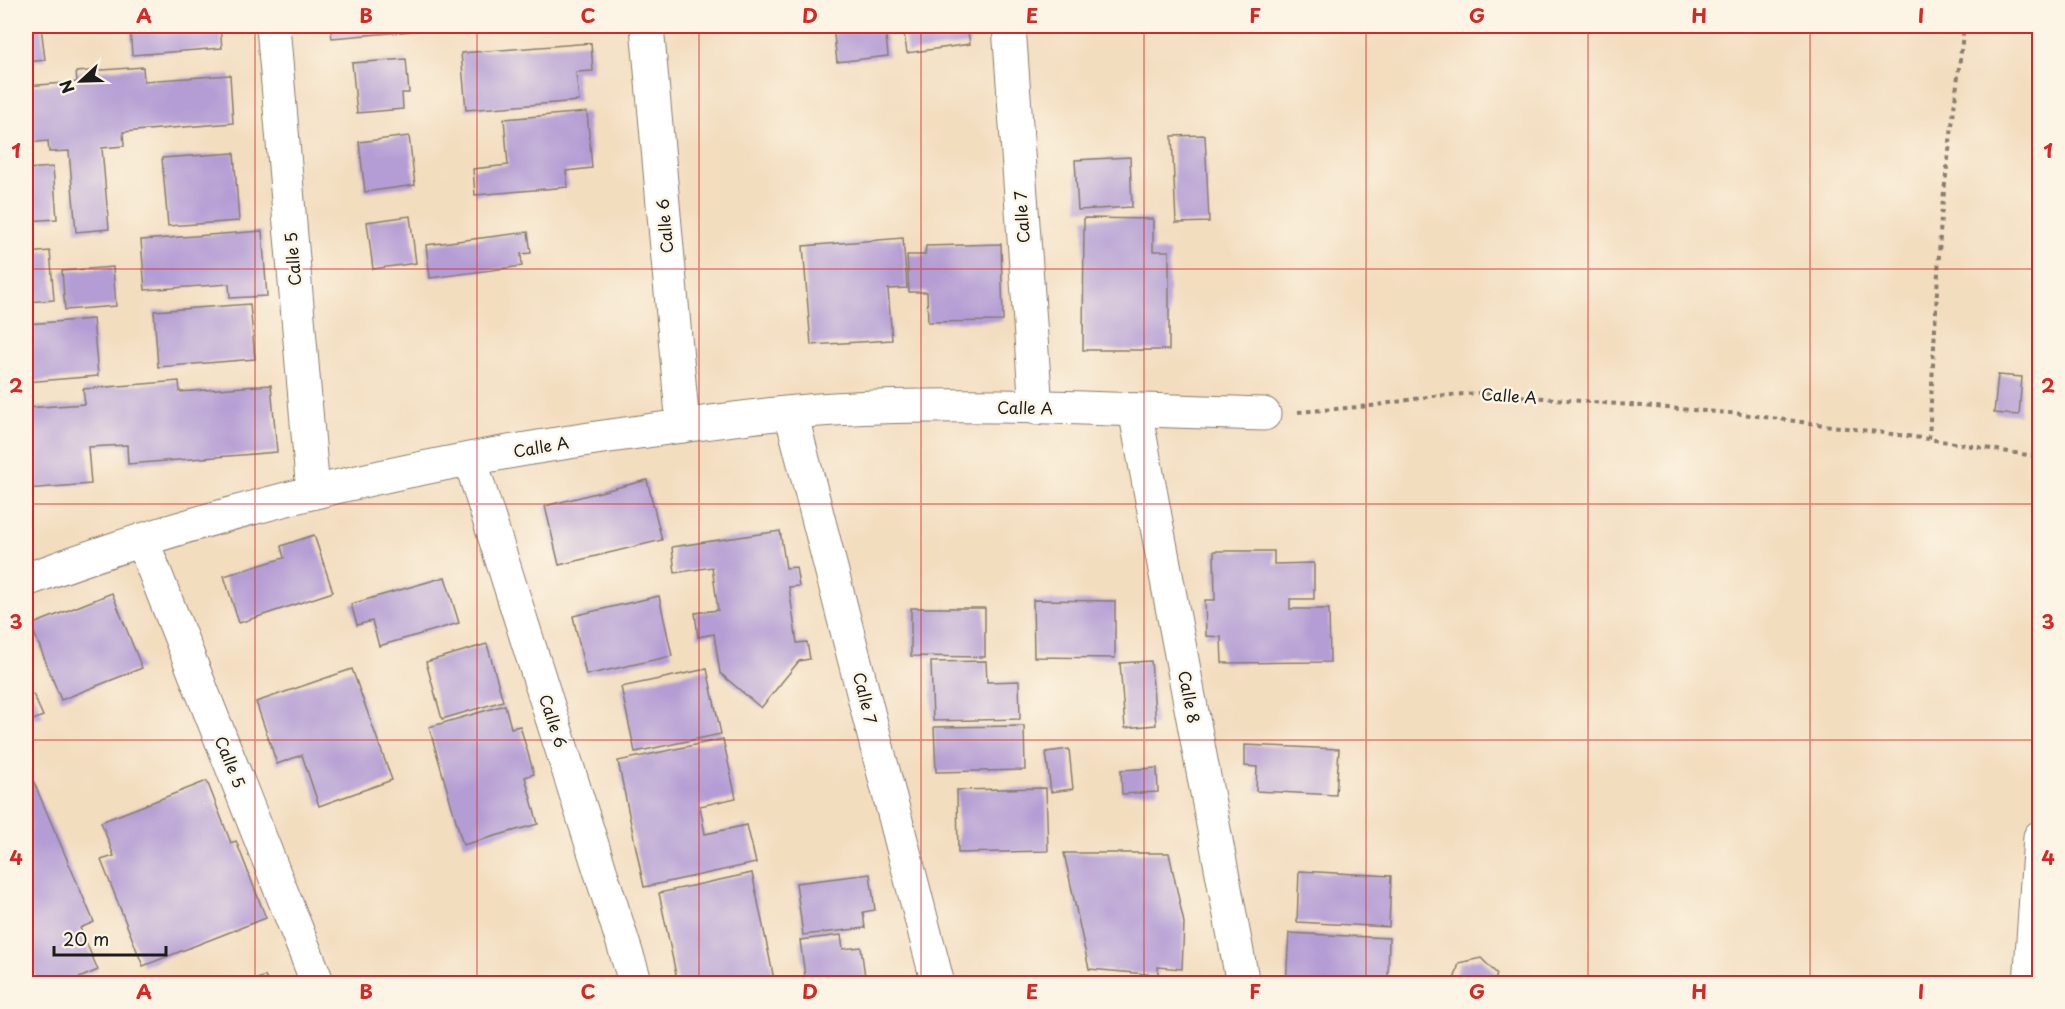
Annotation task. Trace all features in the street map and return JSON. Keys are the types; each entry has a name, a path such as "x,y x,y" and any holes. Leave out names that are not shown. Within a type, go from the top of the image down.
{"street":[{"name":"Calle 5","path":"273,26 313,492"},
{"name":"Calle 6","path":"647,26 683,426"},
{"name":"Calle 7","path":"1009,26 1036,408"},
{"name":"Calle A","path":"26,580 142,540 313,492 470,459 578,440 791,413 901,406 1264,414"},
{"name":"Calle 8","path":"1135,410 1242,984"},
{"name":"Calle 7","path":"791,413 938,984"},
{"name":"Calle 6","path":"470,459 636,984"},
{"name":"Calle 5","path":"142,540 318,984"},
{"path":"2030,984 2040,837"}],"path":[{"path":"1929,439 1941,218 1964,26"},
{"name":"Calle A","path":"1264,414 1309,412 1371,406 1433,396 1481,393 1742,414 1929,439 2040,457"}],"building":[{"path":"26,26 41,26 45,60 26,62"},
{"path":"130,26 220,26 222,48 132,55"},
{"path":"330,26 425,26 425,30 332,38"},
{"path":"833,26 885,26 888,56 837,62"},
{"path":"903,26 967,26 970,44 907,53"},
{"path":"591,43 593,71 576,72 579,101 466,110 461,53"},
{"path":"406,59 409,93 402,93 403,109 357,113 352,63"},
{"path":"143,67 144,81 230,75 233,123 123,132 124,146 102,148 109,229 76,232 69,151 49,152 48,141 26,143 26,86 77,82 76,72"},
{"path":"587,112 592,168 566,171 568,187 475,195 473,169 508,165 504,119"},
{"path":"1205,135 1209,222 1176,223 1172,136"},
{"path":"409,136 415,185 365,192 359,142"},
{"path":"234,153 239,221 168,226 162,158"},
{"path":"1130,157 1132,207 1078,210 1075,160"},
{"path":"53,167 57,219 26,221 26,169"},
{"path":"410,216 416,263 373,269 367,222"},
{"path":"1084,218 1153,219 1153,251 1169,251 1169,350 1083,350"},
{"path":"262,231 267,296 230,298 229,284 145,290 141,240"},
{"path":"528,232 531,253 521,254 522,266 430,278 426,245"},
{"path":"903,238 907,288 888,289 892,340 811,345 803,246"},
{"path":"1001,244 1003,321 928,322 927,292 909,292 907,255 925,255 926,246"},
{"path":"50,251 54,300 26,302 26,253"},
{"path":"113,267 116,306 65,310 62,271"},
{"path":"250,304 255,359 158,367 154,311"},
{"path":"93,319 98,376 26,382 26,324"},
{"path":"1998,375 2022,377 2019,415 1994,413"},
{"path":"179,381 180,392 271,385 277,452 128,464 127,445 88,447 91,484 26,489 26,408 85,404 83,389"},
{"path":"647,480 662,540 559,565 545,506"},
{"path":"780,531 786,568 796,567 799,586 789,587 797,643 807,642 810,659 799,661 761,708 720,673 714,634 698,637 695,613 718,610 712,567 675,573 672,547"},
{"path":"314,535 333,592 239,623 224,576 284,558 281,546"},
{"path":"1214,551 1274,551 1274,564 1314,563 1314,599 1290,599 1290,609 1329,609 1330,662 1222,663 1221,637 1206,636 1205,600 1215,600"},
{"path":"445,577 459,623 379,646 372,621 357,625 351,604"},
{"path":"112,593 142,668 61,700 31,625"},
{"path":"659,596 672,656 586,675 573,616"},
{"path":"1033,600 1115,601 1115,658 1034,657"},
{"path":"911,608 985,608 985,657 911,656"},
{"path":"487,644 503,701 442,719 426,662"},
{"path":"986,661 987,682 1019,681 1020,719 933,721 931,662"},
{"path":"1151,661 1156,725 1125,728 1120,663"},
{"path":"352,669 392,780 319,806 302,755 277,764 256,702"},
{"path":"707,669 721,734 635,752 621,687"},
{"path":"33,694 43,716 26,723 26,697"},
{"path":"505,705 511,728 520,726 534,774 525,777 538,824 463,845 429,727"},
{"path":"1024,726 1025,770 936,772 934,727"},
{"path":"723,739 736,798 700,806 705,834 747,825 756,863 644,887 618,761"},
{"path":"1245,745 1339,749 1336,795 1256,791 1257,767 1245,766"},
{"path":"1069,749 1073,789 1051,792 1046,752"},
{"path":"26,764 94,922 80,928 98,970 65,984 38,984 26,955 29,950 26,941"},
{"path":"1157,768 1158,792 1122,794 1121,770"},
{"path":"207,781 231,843 236,841 266,918 143,966 101,860 114,856 101,822"},
{"path":"1046,788 1048,851 958,853 957,790"},
{"path":"1064,853 1169,853 1184,923 1182,969 1158,967 1158,975 1089,969"},
{"path":"1299,871 1391,876 1389,927 1297,922"},
{"path":"752,873 775,984 678,984 659,893"},
{"path":"870,874 875,910 863,912 865,928 803,935 796,883"},
{"path":"1289,933 1389,938 1388,984 1286,984"},
{"path":"841,935 843,949 861,947 866,984 806,984 800,940"},
{"path":"1481,958 1497,974 1494,984 1453,984 1459,963"},
{"path":"265,976 268,984 247,984 247,983"}]}
